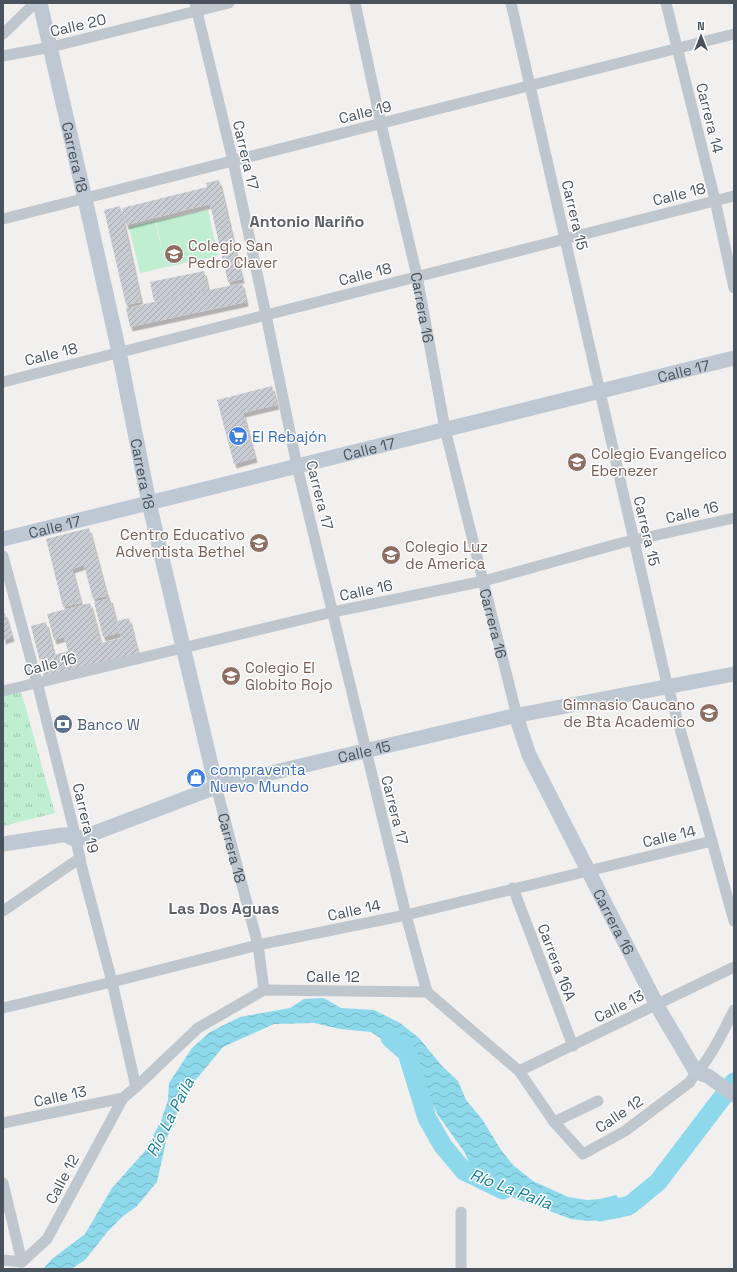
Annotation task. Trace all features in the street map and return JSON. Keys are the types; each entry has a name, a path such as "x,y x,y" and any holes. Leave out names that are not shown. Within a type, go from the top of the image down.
{"street":[{"path":"3,34 35,3"},
{"name":"Carrera 18","path":"40,3 85,199 149,503 216,786 258,945 264,990"},
{"name":"Calle 20","path":"3,56 51,47 195,7 229,3"},
{"name":"Carrera 16","path":"355,3 381,124 417,276 445,429 519,725 529,755 660,1011 702,1074 734,1095"},
{"name":"Carrera 15","path":"511,3 668,687 734,921"},
{"name":"Carrera 14","path":"666,3 715,200 734,288"},
{"name":"Carrera 17","path":"195,7 233,161 297,466 406,914 427,992"},
{"name":"Calle 19","path":"3,219 734,34"},
{"name":"Calle 18","path":"3,382 734,196"},
{"name":"Calle 17","path":"3,539 734,358"},
{"name":"Calle 16","path":"3,691 333,612 484,581 634,540 734,518"},
{"name":"Carrera 19","path":"3,556 37,682 112,982 136,1087"},
{"name":"Calle 15","path":"76,840 216,786 517,716 734,674"},
{"path":"3,844 66,835 76,840"},
{"name":"Calle 14","path":"3,1008 258,945 406,914 712,841"},
{"path":"3,912 80,858"},
{"name":"Carrera 16A","path":"513,888 573,1046"},
{"name":"Calle 13","path":"519,1071 734,967"},
{"name":"Calle 12","path":"22,1262 47,1239 123,1098 198,1028 264,990 427,992 519,1071 554,1122 584,1154 625,1131 702,1074"},
{"path":"702,1074 704,1063 718,1041 734,1010"},
{"name":"Calle 13","path":"3,1123 123,1098"},
{"path":"554,1122 598,1101"},
{"path":"3,1183 22,1262 3,1260"},
{"path":"461,1212 461,1269"}],"green space":[{"path":"208,210 218,256 166,267 156,221"},
{"path":"155,221 166,267 140,273 129,227"},
{"path":"21,691 55,813 3,826 3,696"}],"water":[{"path":"324,998 341,1008 374,1010 400,1023 419,1038 442,1066 458,1081 466,1100 482,1119 501,1150 513,1165 533,1181 568,1197 587,1200 600,1199 616,1195 632,1215 614,1219 588,1221 571,1219 492,1190 473,1173 465,1153 438,1115 425,1090 421,1072 409,1057 371,1032 340,1029 314,1023 274,1024 223,1047 179,1100 175,1123 167,1137 157,1182 136,1207 123,1216 108,1231 85,1260 71,1269 43,1269 52,1259 85,1234 112,1188 145,1151 161,1121 168,1100 169,1083 192,1048 210,1032 240,1017 290,1008 304,999"}],"building":[{"path":"219,180 242,279 228,282 210,204 126,225 122,208 207,187 206,183"},
{"path":"120,206 141,302 126,305 104,210"},
{"path":"204,271 208,289 154,301 150,282"},
{"path":"242,283 246,302 130,327 126,308"},
{"name":"El Rebajón","path":"272,386 277,405 243,413 255,458 234,464 217,400"},
{"path":"89,528 107,596 93,599 84,565 72,569 81,603 63,607 46,539"},
{"path":"110,598 119,633 103,637 94,602"},
{"path":"90,603 101,643 121,638 117,621 129,618 138,654 44,678 31,626 46,622 54,655 68,651 64,637 54,640 47,614"},
{"path":"5,613 12,637 3,640 3,614"}],"waterway":[{"name":"Río La Paila","path":"390,1038 407,1053 427,1118 443,1146 464,1171 503,1190"},
{"name":"Río La Paila","path":"600,1212 630,1205 658,1182 734,1082"}],"place":[{"name":"Colegio San Pedro Claver","path":"174,254"},
{"name":"El Rebajón","path":"238,436"},
{"name":"Colegio Evangelico Ebenezer","path":"577,462"},
{"name":"Centro Educativo Adventista Bethel","path":"259,543"},
{"name":"Colegio Luz de America","path":"391,555"},
{"name":"Colegio El Globito Rojo","path":"231,676"},
{"name":"Gimnasio Caucano de Bta Academico","path":"709,713"},
{"name":"Banco W","path":"63,724"},
{"name":"compraventa Nuevo Mundo","path":"196,778"}],"district":[{"name":"Antonio Nariño","path":"307,221"},
{"name":"Las Dos Aguas","path":"224,908"}]}
